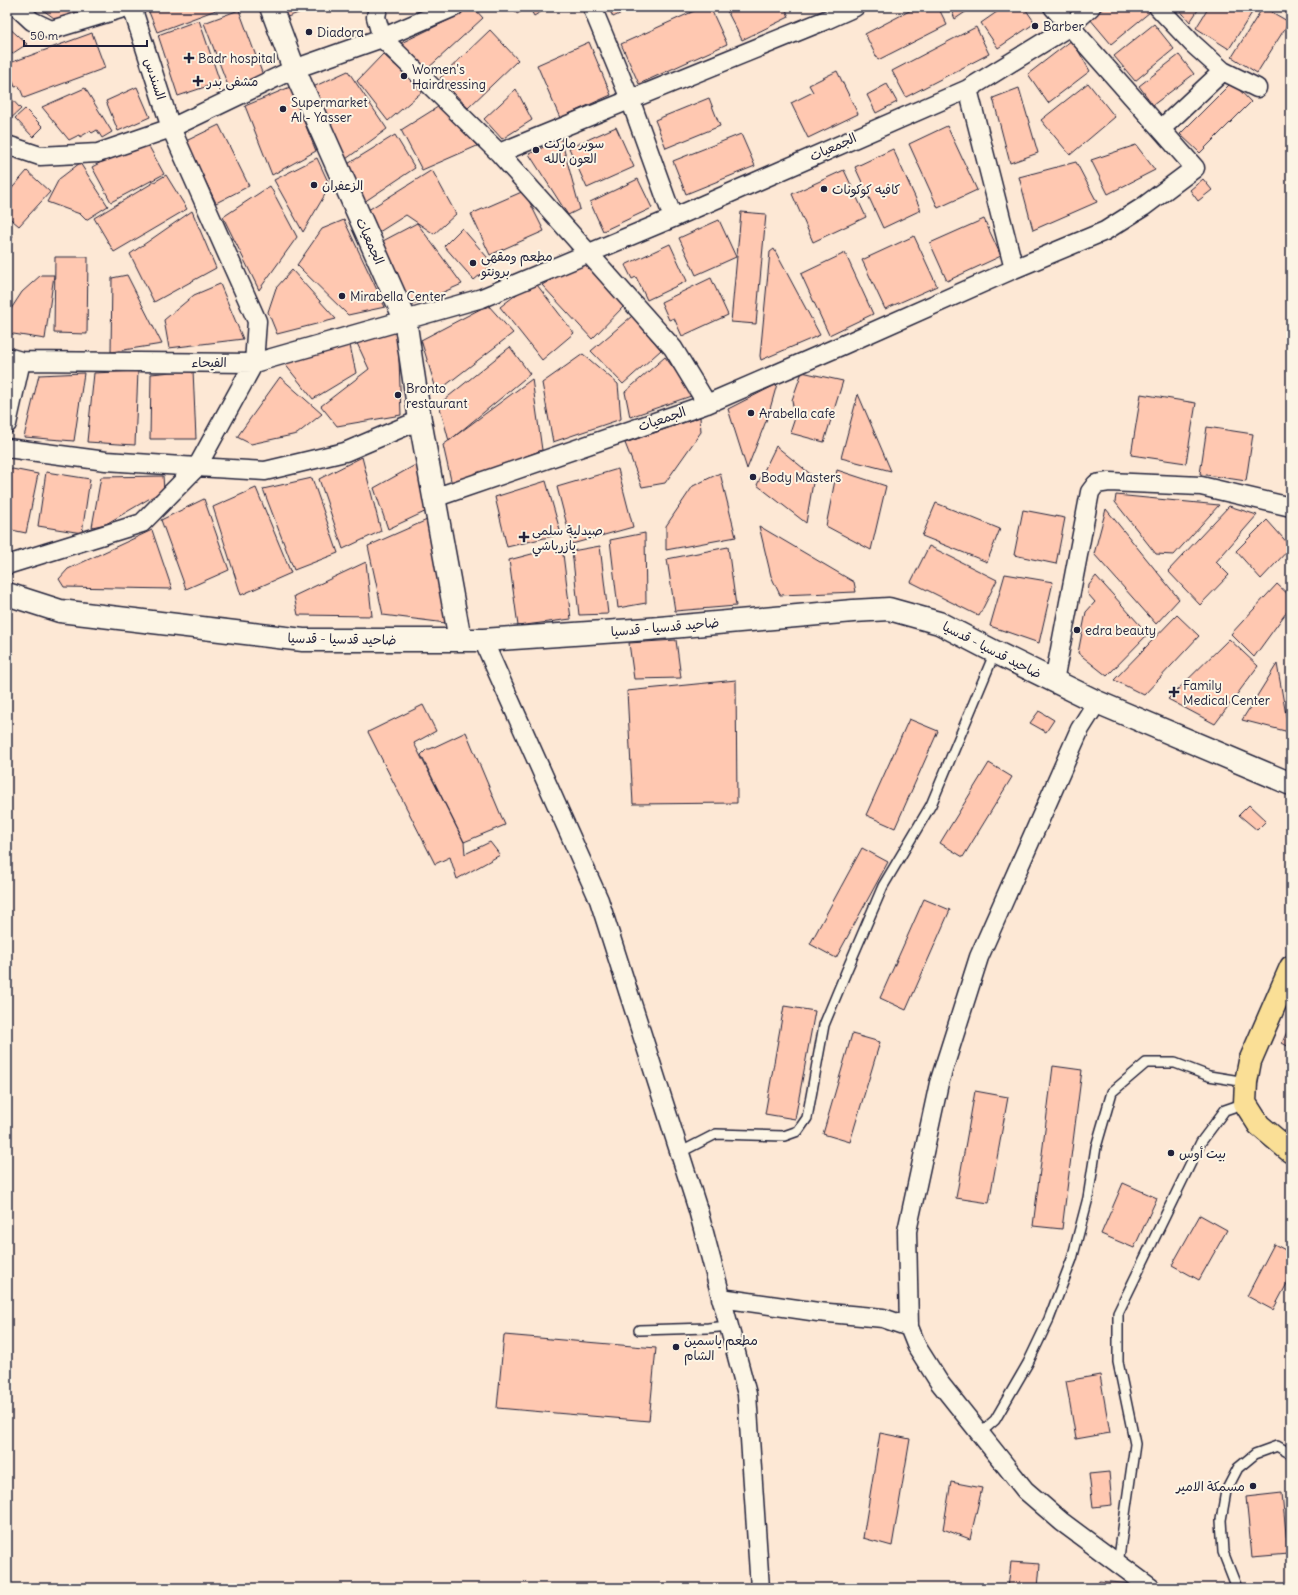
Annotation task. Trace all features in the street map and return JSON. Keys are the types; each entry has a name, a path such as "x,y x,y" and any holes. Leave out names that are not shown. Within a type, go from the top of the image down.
{"main road":[{"path":"271,7 294,69"},
{"name":"الجمعيات","path":"294,69 405,319"},
{"path":"405,319 420,420 460,640"},
{"name":"ضاحيد قدسيا - قدسيا","path":"7,594 60,610 303,640 483,640 648,629 889,609 939,623 1097,702 1291,784"},
{"path":"1291,967 1250,1061 1245,1092 1259,1125 1291,1152"}],"street":[{"path":"17,7 32,21 51,30 127,7"},
{"name":"السندس","path":"132,7 171,128 257,321 254,363"},
{"path":"378,7 376,17 382,38 499,153 673,348 707,404"},
{"path":"7,145 40,156 98,153 171,128 294,69 382,38 454,7"},
{"path":"592,7 630,99 673,218"},
{"path":"1053,7 1161,129 1223,71"},
{"name":"الجمعيات","path":"405,319 482,298 673,218 968,89 1070,26 1091,7"},
{"path":"1158,7 1193,44 1223,71 1257,88"},
{"path":"499,153 849,8"},
{"path":"968,89 1014,269"},
{"name":"الجمعيات","path":"434,498 707,404 1014,269 1105,231 1143,207 1195,168 1161,129"},
{"name":"الفيحاء","path":"14,359 254,363 405,319"},
{"path":"7,424 14,359"},
{"path":"7,565 142,523 197,467 254,363"},
{"path":"7,448 106,461 265,471 345,452 420,420"},
{"path":"1054,681 1090,492 1096,484 1109,482 1201,486 1291,507"},
{"path":"483,640 599,900 698,1210 747,1394 760,1588"},
{"path":"1097,702 1080,729 979,957 939,1083 907,1230 909,1327 917,1347 939,1382 979,1434 1026,1490 1062,1522 1151,1588"},
{"path":"721,1298 818,1312 883,1318 909,1327"}],"lane":[{"path":"680,1153 716,1134 784,1136 798,1131 807,1118 824,1025 832,1005 883,886 931,804 996,652"},
{"path":"979,1434 995,1420 1028,1363 1049,1319 1072,1259 1088,1198 1096,1147 1112,1092 1146,1064 1174,1063 1245,1092 1225,1110 1201,1142 1118,1313 1118,1362 1135,1444 1118,1564"},
{"path":"639,1330 728,1326"},
{"path":"1237,1588 1223,1552 1221,1520 1226,1491 1238,1468 1256,1454 1277,1446 1291,1454"}],"building":[{"path":"39,7 89,7 58,21"},
{"path":"147,7 224,7 157,32"},
{"path":"279,7 299,7 301,12 282,19"},
{"path":"469,7 473,7 483,18 425,71 399,44 459,15"},
{"path":"513,7 529,7 517,14"},
{"path":"529,7 542,7 544,10 534,16"},
{"path":"608,7 635,7 613,17"},
{"path":"703,7 710,7 727,44 639,84 621,44"},
{"path":"725,7 785,7 789,17 742,40"},
{"path":"917,7 938,7 947,25 878,60 865,34"},
{"path":"950,7 973,7 955,19"},
{"path":"1004,7 1024,7 1035,23 998,48 981,23"},
{"path":"1105,7 1146,7 1150,12 1111,44 1090,19"},
{"path":"1177,7 1200,7 1190,22"},
{"path":"1209,7 1247,7 1253,11 1229,49 1196,28"},
{"path":"1263,7 1289,22 1257,73 1232,57"},
{"path":"239,10 264,78 230,91 204,23"},
{"name":"Badr hospital","path":"199,20 220,82 178,96 158,35"},
{"path":"1154,24 1174,49 1135,81 1114,56"},
{"path":"7,26 27,44 7,57"},
{"path":"976,27 989,54 906,97 892,71"},
{"path":"490,30 518,60 468,108 440,78"},
{"path":"92,33 105,68 24,98 19,86 15,87 7,64"},
{"path":"1072,40 1090,71 1048,103 1028,74"},
{"path":"589,42 611,95 560,118 537,65"},
{"path":"383,54 423,91 388,121 357,81"},
{"path":"1179,55 1194,74 1153,105 1139,86"},
{"path":"348,71 387,129 346,159 313,87"},
{"path":"837,71 858,114 808,138 791,103 813,92 809,85"},
{"path":"1232,82 1251,102 1200,153 1180,134"},
{"path":"1088,83 1115,117 1070,155 1041,120"},
{"path":"887,84 897,102 876,113 867,95"},
{"path":"137,87 150,117 118,131 106,101"},
{"path":"290,87 316,151 272,175 245,106"},
{"path":"85,88 112,132 102,138 97,130 92,133 90,131 80,137 79,135 69,140 42,107"},
{"path":"1019,88 1038,153 1010,163 993,98"},
{"path":"516,89 532,120 502,139 484,119"},
{"path":"7,94 21,109 7,122"},
{"path":"709,98 720,126 666,148 655,120"},
{"path":"441,105 477,146 422,170 401,130"},
{"path":"25,109 43,127 33,137 15,118"},
{"path":"219,125 249,186 216,203 186,141"},
{"path":"947,126 977,190 938,208 909,144"},
{"path":"616,127 634,167 587,188 569,148"},
{"path":"741,134 755,166 686,194 673,161"},
{"path":"395,135 415,168 364,202 346,165"},
{"path":"145,139 164,174 111,202 92,167"},
{"path":"561,139 580,209 568,215 529,154"},
{"path":"1136,145 1155,170 1108,194 1091,160"},
{"path":"893,149 921,210 883,228 855,167"},
{"path":"317,158 330,186 303,232 274,180"},
{"path":"1076,162 1097,202 1033,230 1019,177"},
{"path":"80,163 108,206 86,220 80,214 47,202 59,179"},
{"path":"432,170 456,214 434,234 406,215 376,234 365,212"},
{"path":"844,170 866,217 813,242 792,194"},
{"path":"27,171 50,192 19,226 7,216 7,194"},
{"path":"166,175 187,209 114,252 94,218"},
{"path":"638,179 652,208 603,231 590,202"},
{"path":"1203,179 1212,190 1198,201 1190,190"},
{"path":"270,186 297,237 259,290 223,217"},
{"path":"524,191 544,231 490,255 471,214"},
{"path":"192,211 216,268 154,302 130,254"},
{"path":"741,212 766,214 756,324 731,322"},
{"path":"984,219 1001,256 947,281 930,243"},
{"path":"344,220 385,307 348,315 297,265 322,229"},
{"path":"719,220 736,257 696,275 679,238"},
{"path":"417,223 462,284 423,301 413,303 402,293 381,242"},
{"path":"462,228 493,264 474,280 444,246"},
{"path":"7,232 13,236 7,245"},
{"path":"914,236 937,286 885,309 862,260"},
{"path":"670,244 687,281 647,300 636,277 632,279 625,265"},
{"path":"774,249 820,335 761,360 760,356 770,252"},
{"path":"845,253 873,314 829,335 801,274"},
{"path":"55,257 88,257 87,334 54,333"},
{"path":"584,261 624,306 592,339 542,285"},
{"path":"292,270 336,319 277,334 268,312 276,288"},
{"path":"41,275 54,275 45,339 7,333 7,315 22,292"},
{"path":"127,275 162,344 111,352 112,278"},
{"path":"711,278 728,315 682,336 674,318 669,320 661,302"},
{"path":"534,281 574,333 542,360 500,307"},
{"path":"220,284 243,339 169,348 164,320 194,295"},
{"path":"488,305 513,333 437,392 421,340"},
{"path":"632,316 661,350 623,384 591,351"},
{"path":"398,332 401,415 337,426 321,406 369,369 356,341"},
{"path":"349,341 356,373 313,399 284,363"},
{"path":"510,347 530,374 449,441 439,404"},
{"path":"583,354 618,384 621,419 553,442 542,383"},
{"path":"665,357 694,395 630,417 625,392"},
{"path":"193,370 196,439 150,439 151,374"},
{"path":"138,371 135,445 87,442 94,373"},
{"path":"802,372 843,381 824,442 790,433 795,418 792,400"},
{"path":"84,373 74,441 24,437 39,375"},
{"path":"280,377 322,414 297,434 251,444 237,437"},
{"path":"532,379 542,450 452,485 443,445"},
{"path":"777,384 768,416 747,469 728,409"},
{"path":"858,394 891,471 841,458"},
{"path":"1141,394 1196,403 1186,463 1131,455"},
{"path":"700,417 701,432 665,483 642,487 625,443"},
{"path":"1207,427 1253,434 1246,481 1200,474"},
{"path":"776,446 814,477 806,523 757,485"},
{"path":"362,457 381,531 343,549 319,479"},
{"path":"419,463 431,509 388,529 374,488"},
{"path":"7,468 38,474 26,533 7,529"},
{"path":"618,469 633,527 572,544 557,487"},
{"path":"837,470 886,486 871,550 826,526"},
{"path":"46,472 90,479 82,533 38,526"},
{"path":"720,473 736,537 666,550 666,526 693,486"},
{"path":"163,476 164,490 106,524 92,527 101,477"},
{"path":"312,478 338,553 294,570 263,489"},
{"path":"546,481 561,534 507,547 495,497"},
{"path":"256,488 291,573 241,595 213,507"},
{"path":"1116,495 1219,505 1174,555 1156,554 1115,502"},
{"path":"204,499 229,570 186,589 161,520"},
{"path":"936,503 1000,529 987,562 922,536"},
{"path":"1229,506 1257,515 1216,562 1229,575 1200,605 1168,571"},
{"path":"1106,509 1179,599 1156,624 1094,554"},
{"path":"1023,510 1065,518 1056,564 1014,555"},
{"path":"427,520 446,623 383,615 368,546"},
{"path":"1267,520 1291,547 1261,579 1236,551"},
{"path":"759,526 854,582 856,592 780,595 771,576"},
{"path":"152,530 172,589 64,587 59,579 68,569"},
{"path":"645,533 646,603 618,608 610,540"},
{"path":"562,546 571,619 518,626 509,560"},
{"path":"600,546 608,614 579,615 572,551"},
{"path":"929,546 997,580 979,616 911,582"},
{"path":"728,547 736,606 675,611 667,559"},
{"path":"366,562 372,616 298,615 294,596"},
{"path":"1005,574 1053,582 1039,643 990,626"},
{"path":"1096,576 1148,634 1107,676 1078,653 1086,612 1095,602 1088,594 1089,585"},
{"path":"1277,584 1291,597 1291,606 1254,657 1231,634"},
{"path":"1177,615 1199,636 1144,695 1114,680"},
{"path":"1229,639 1258,666 1215,724 1168,699"},
{"path":"676,640 681,678 634,679 629,643"},
{"path":"1277,664 1289,732 1242,720"},
{"path":"736,680 737,803 633,804 627,691"},
{"path":"423,705 436,731 414,743 464,842 465,854 490,842 500,855 457,879 450,857 435,864 368,732"},
{"path":"1039,711 1054,720 1046,732 1030,723"},
{"path":"909,719 938,731 895,828 866,815"},
{"path":"466,732 505,825 464,842 421,755 427,749"},
{"path":"989,763 1012,777 963,857 940,843"},
{"path":"1249,805 1266,821 1257,830 1239,815"},
{"path":"862,848 888,862 836,958 810,944"},
{"path":"924,899 950,910 906,1010 880,998"},
{"path":"784,1006 815,1011 795,1119 765,1114"},
{"path":"1291,1023 1291,1048 1282,1043"},
{"path":"852,1034 880,1042 850,1142 823,1134"},
{"path":"1053,1066 1082,1070 1062,1229 1033,1226"},
{"path":"975,1091 1008,1097 989,1203 956,1198"},
{"path":"1123,1183 1157,1198 1134,1248 1101,1234"},
{"path":"1200,1215 1227,1230 1199,1280 1172,1265"},
{"path":"1274,1244 1291,1253 1291,1276 1273,1310 1247,1296"},
{"path":"504,1335 656,1348 649,1421 497,1408"},
{"path":"1100,1375 1110,1433 1076,1439 1066,1381"},
{"path":"880,1433 910,1439 892,1546 863,1538"},
{"path":"1109,1472 1112,1505 1093,1507 1089,1474"},
{"path":"951,1482 982,1488 970,1539 943,1529"},
{"path":"1282,1493 1288,1554 1252,1557 1246,1497"},
{"path":"1011,1562 1040,1564 1038,1588 1008,1588"},
{"path":"1099,1581 1132,1584 1131,1588 1098,1588"}],"place":[{"name":"Barber","path":"1035,26"},
{"name":"Diadora","path":"309,32"},
{"name":"Badr hospital","path":"189,58"},
{"name":"Women's Hairdressing","path":"404,76"},
{"name":"مشفى بدر","path":"198,81"},
{"name":"Supermarket Al - Yasser","path":"283,109"},
{"name":"سوبر ماركت العون بالله","path":"536,150"},
{"name":"الزعفران","path":"314,185"},
{"name":"كافيه كوكونات","path":"824,189"},
{"name":"مطعم ومقهى برونتو","path":"473,263"},
{"name":"Mirabella Center","path":"342,296"},
{"name":"Bronto restaurant","path":"398,395"},
{"name":"Arabella cafe","path":"751,413"},
{"name":"Body Masters","path":"753,477"},
{"name":"صيدلية سلمى يازرباشي","path":"524,537"},
{"name":"edra beauty","path":"1077,630"},
{"name":"Family Medical Center","path":"1174,692"},
{"name":"بيت أوس","path":"1171,1153"},
{"name":"مطعم ياسمين الشام","path":"676,1347"},
{"name":"مسمكة الامير","path":"1253,1486"}]}
